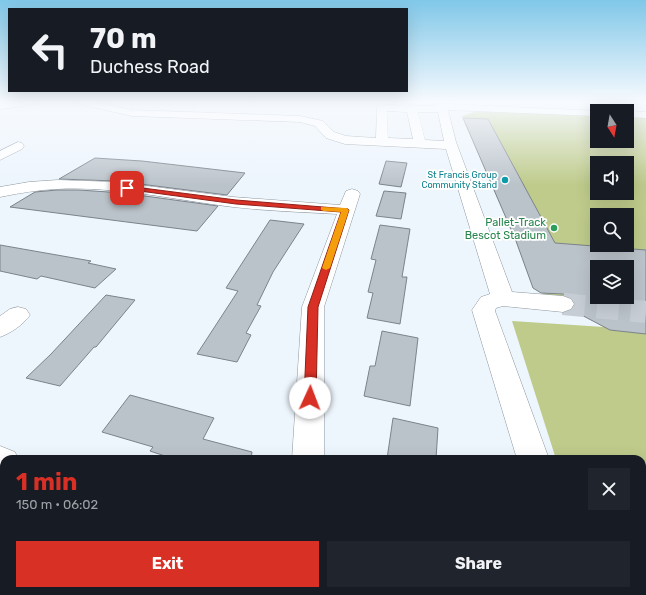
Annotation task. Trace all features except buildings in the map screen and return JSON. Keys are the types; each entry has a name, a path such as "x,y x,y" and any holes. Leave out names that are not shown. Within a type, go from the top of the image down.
{"street":[{"path":"325,130 330,135 345,140 452,145"},
{"path":"382,130 382,142"},
{"path":"417,130 420,144"},
{"path":"448,130 503,299"},
{"path":"0,156 18,146"},
{"path":"0,192 58,183 97,185 236,202 349,202 313,307 308,455"},
{"path":"532,455 483,310 489,302 503,299 563,304"}],"green space":[{"path":"468,130 590,130 590,148 634,148 634,130 646,130 646,455 555,455 512,321 604,327 533,288 516,241"}],"tunnel":[{"path":"563,304 646,312"}],"slow traffic":[{"path":"324,209 346,210 326,268"}],"place":[{"name":"St Francis Group Community Stand","path":"505,180"},
{"name":"Pallet-Track Bescot Stadium","path":"554,228"}],"route":[{"path":"127,188 236,202 346,210 313,307 310,398"}]}
